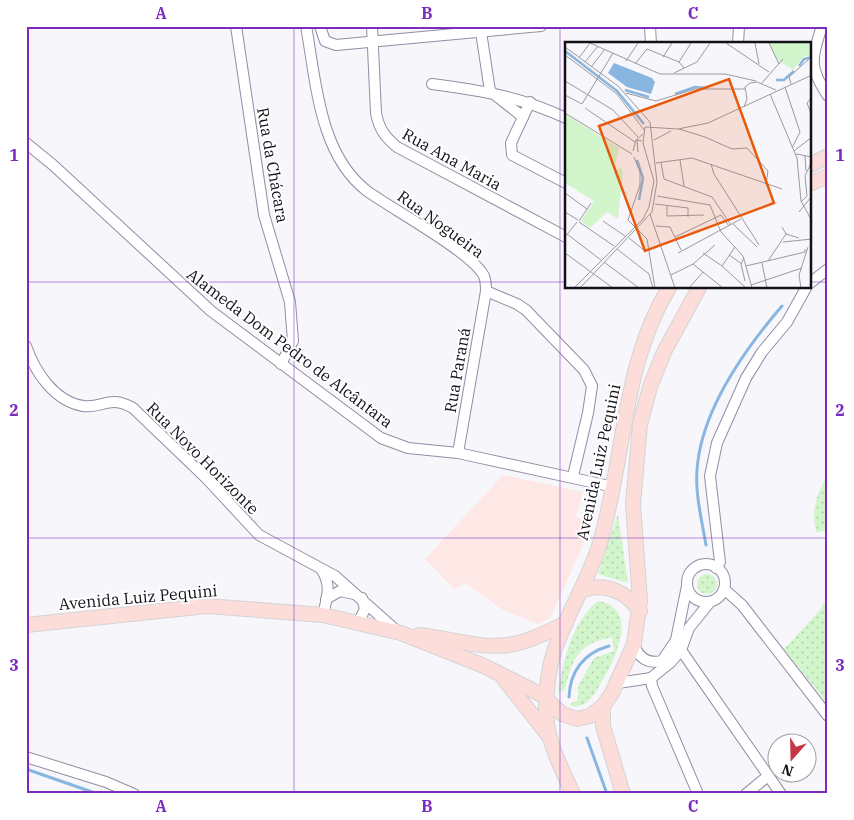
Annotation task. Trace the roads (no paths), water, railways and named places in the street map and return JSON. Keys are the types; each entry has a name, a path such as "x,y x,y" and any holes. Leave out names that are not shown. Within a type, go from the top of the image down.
{"main road":[{"path":"812,163 828,156"},
{"path":"812,183 828,176"},
{"name":"Avenida Luiz Pequini","path":"26,625 207,606 323,615 399,633 490,645 507,645 538,637 566,623 583,590 595,558 614,487 627,401 635,370 645,336 667,289"},
{"name":"Avenida Luiz Pequini","path":"399,633 496,672 547,698 556,711 577,719 590,716 603,706 618,683 634,644 640,611 633,504 640,424 651,384 665,350 698,289"},
{"path":"583,590 597,586 618,591 631,600 640,611"},
{"path":"548,735 547,698 550,666 566,623"},
{"path":"496,672 509,684 548,735 572,794"},
{"path":"603,706 603,726 623,794"}],"street":[{"name":"Rua da Chácara","path":"236,26 264,215 290,302 293,340 281,364"},
{"name":"Rua Nogueira","path":"306,26 320,109 345,170 368,191 464,256 484,276 486,291"},
{"path":"320,26 322,36 330,44 541,26"},
{"name":"Rua Ana Maria","path":"372,26 376,113 379,127 387,139 397,147 565,236"},
{"path":"650,26 651,42"},
{"path":"738,42 739,26"},
{"path":"822,26 812,62 818,81 828,96"},
{"path":"481,32 490,91 523,118"},
{"path":"432,84 490,91 530,102 565,118"},
{"path":"530,102 511,143 512,155 565,182"},
{"name":"Alameda Dom Pedro de Alcântara","path":"26,143 54,165 205,306 381,438 408,448 458,453 573,476 614,487"},
{"path":"812,282 828,269"},
{"path":"716,568 720,562 710,476 717,443 746,378 758,358 787,322 805,289"},
{"name":"Rua Paraná","path":"458,453 486,291"},
{"path":"486,291 517,304 526,310 589,377 592,395 573,476"},
{"name":"Rua Novo Horizonte","path":"26,346 32,362 51,388 65,398 84,406 117,401 132,408 207,479 259,535 335,576 362,598 399,633"},
{"path":"618,683 651,678 671,662 681,650 689,628 710,602 718,597 724,589 724,580 716,568 708,565 698,566 691,572 686,586 676,640 662,661 644,659 638,653 634,644"},
{"path":"320,568 328,582 323,615"},
{"path":"686,586 698,600 710,602"},
{"path":"724,589 742,605 828,716"},
{"path":"326,599 335,592 343,591 362,598 365,609 358,623"},
{"path":"681,650 766,773"},
{"path":"651,678 652,686 698,794"},
{"path":"26,757 106,782 134,794"},
{"path":"746,794 766,778"},
{"path":"772,782 781,794"}],"waterway":[{"path":"706,545 697,488 700,448 707,426 727,382 754,341 782,306"},
{"path":"569,697 572,679 580,664 592,653 609,646"},
{"path":"587,738 607,794"},
{"path":"26,769 98,794"}]}
